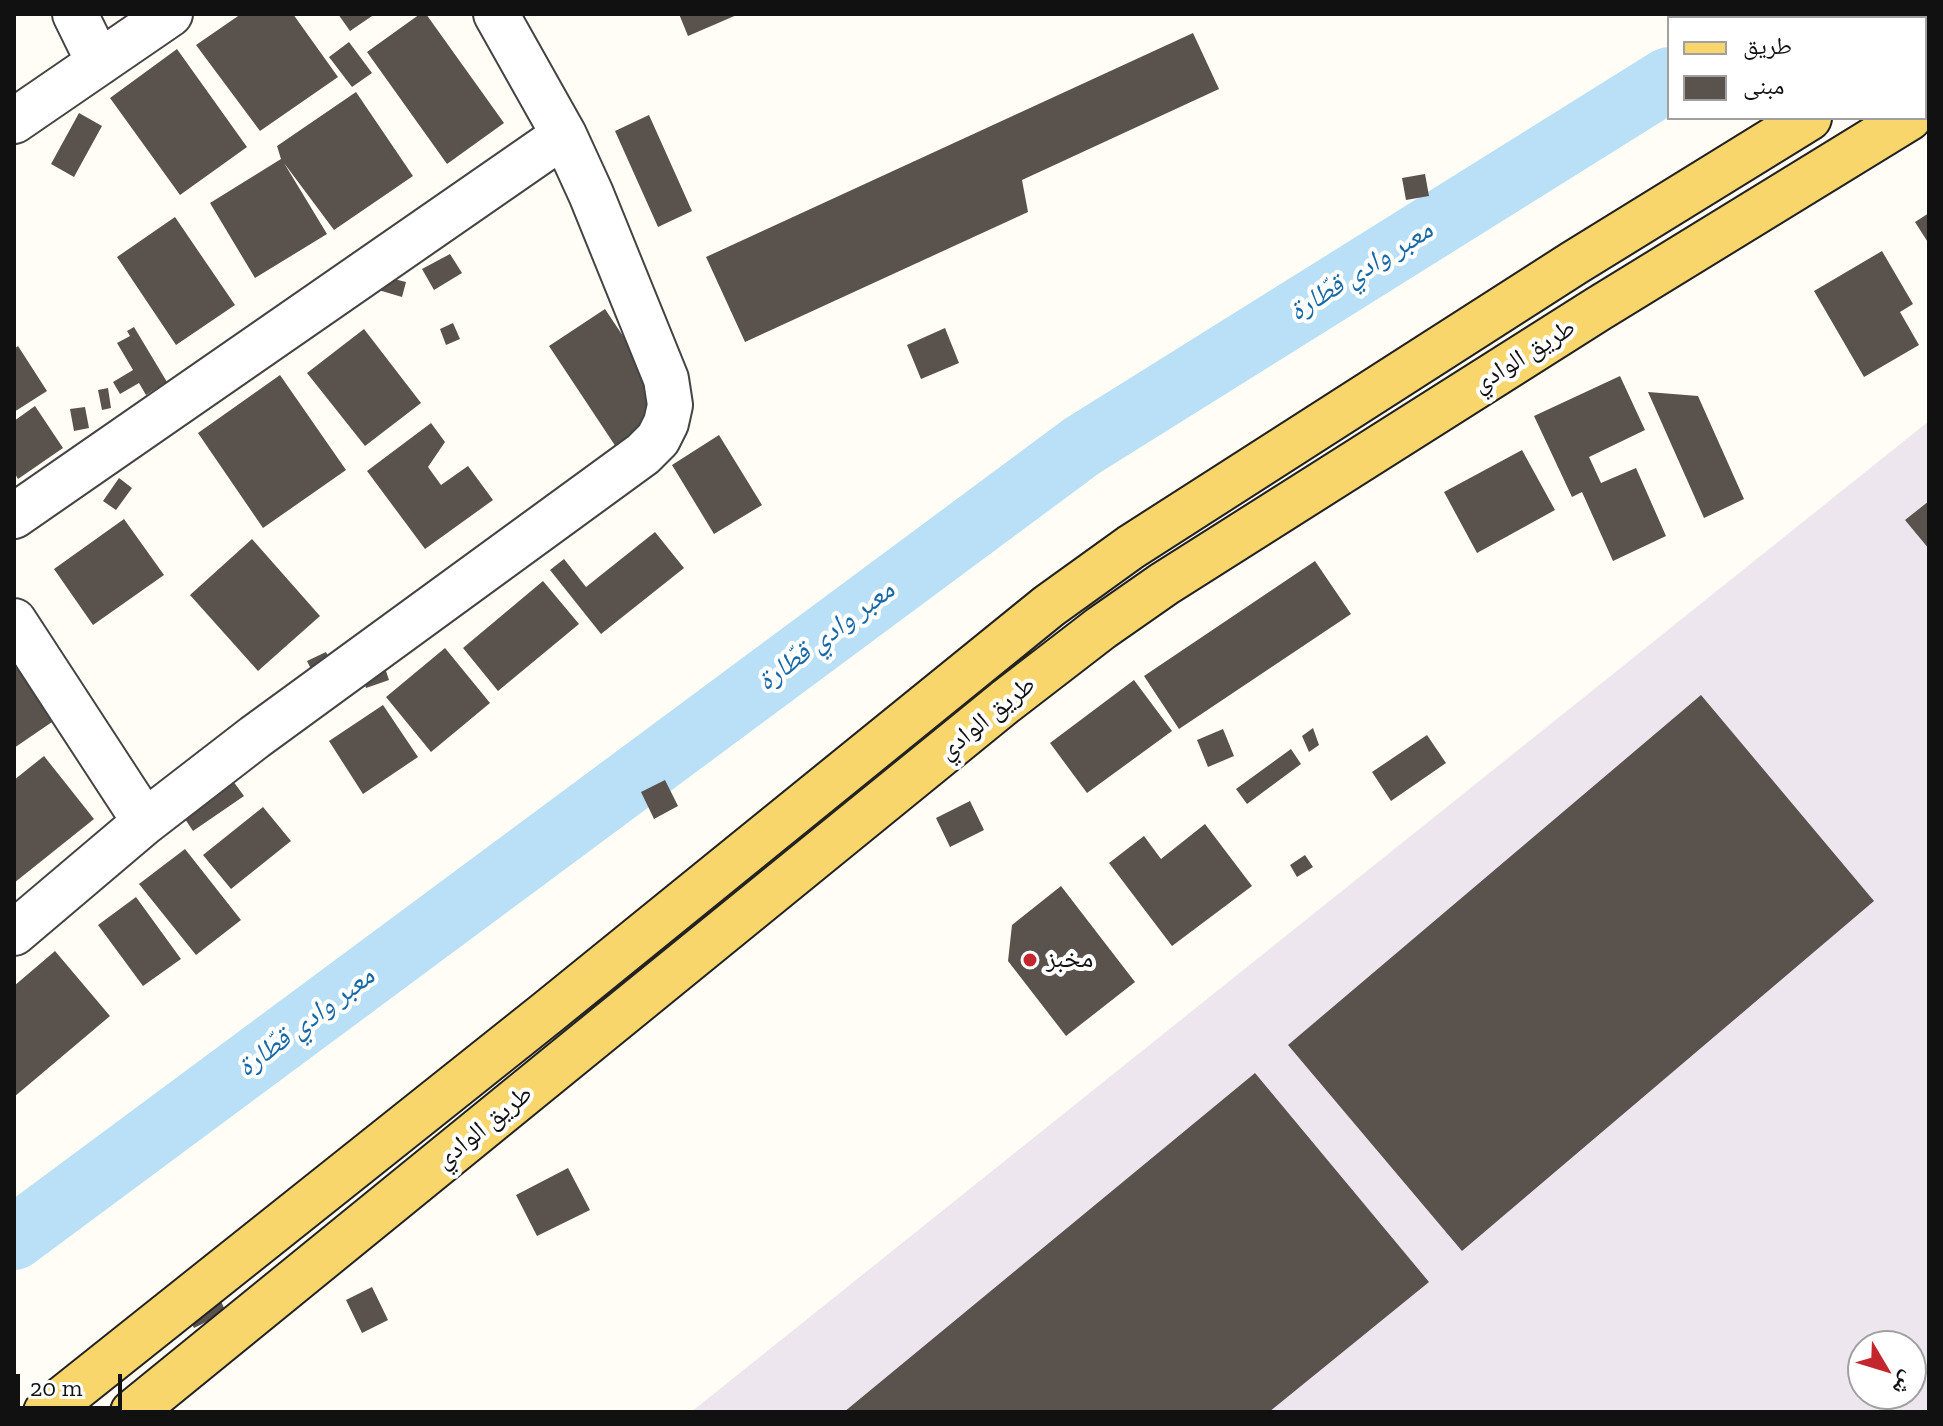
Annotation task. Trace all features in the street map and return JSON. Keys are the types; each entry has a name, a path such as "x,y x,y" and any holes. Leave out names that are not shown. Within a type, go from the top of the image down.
{"main road":[{"name":"طريق الوادي","path":"46,1412 547,1013 1049,606 1131,547 1574,263 1806,120"},
{"name":"طريق الوادي","path":"133,1412 1005,702 1101,628 1164,584 1598,309 1906,120"},
{"path":"974,665 1005,702"},
{"path":"547,1013 577,1051"},
{"path":"231,1265 261,1308"}],"street":[{"path":"75,14 99,63"},
{"path":"14,121 170,14"},
{"path":"14,933 145,822 255,737 643,454 658,439 670,405 666,379 564,135 496,14"},
{"path":"14,516 564,135"},
{"path":"14,621 145,822"}],"shaded area":[{"path":"1929,421 1929,1412 691,1412"}],"building":[{"path":"241,14 293,14 338,77 260,131 196,45"},
{"path":"338,14 375,14 350,31"},
{"path":"420,14 426,14 504,123 447,164 367,52"},
{"path":"679,14 739,14 688,36"},
{"path":"1193,33 1219,89 1022,180 1028,212 745,342 706,257"},
{"path":"349,42 372,73 352,87 329,57"},
{"path":"177,49 247,147 180,195 110,98"},
{"path":"356,92 413,176 334,230 284,163 327,234 255,278 210,203 281,159 277,146"},
{"path":"79,113 102,126 74,177 51,164"},
{"path":"649,115 692,211 658,227 615,131"},
{"path":"1425,174 1429,196 1406,200 1402,178"},
{"path":"1929,213 1929,244 1915,222"},
{"path":"175,217 235,305 176,345 117,257"},
{"path":"1882,251 1913,304 1900,312 1919,345 1864,377 1814,291"},
{"path":"450,254 462,273 434,290 422,269"},
{"path":"378,275 406,282 402,297 375,289"},
{"path":"605,309 661,393 653,421 616,447 549,346"},
{"path":"453,323 460,339 446,345 440,329"},
{"path":"134,327 167,382 146,395 139,383 120,394 113,382 133,370 117,343 130,336 127,331"},
{"path":"945,328 959,363 921,379 907,345"},
{"path":"364,329 421,403 365,446 307,373"},
{"path":"18,346 47,391 14,412 14,349"},
{"path":"280,375 346,470 263,528 198,433"},
{"path":"1620,376 1645,430 1589,457 1601,483 1636,468 1666,536 1613,561 1582,492 1572,497 1534,416"},
{"path":"108,388 111,408 102,410 98,390"},
{"path":"1648,392 1698,396 1744,499 1704,518"},
{"path":"35,406 63,448 18,479 14,472 14,421"},
{"path":"85,407 89,428 74,431 70,409"},
{"path":"431,423 445,442 428,467 441,485 468,466 493,500 425,549 367,471"},
{"path":"719,435 762,505 714,534 672,465"},
{"path":"1522,450 1555,510 1477,553 1444,492"},
{"path":"119,478 132,488 116,510 103,501"},
{"path":"1929,501 1929,549 1905,520"},
{"path":"124,519 164,575 93,625 54,569"},
{"path":"655,532 684,568 601,634 550,570 564,559 586,587"},
{"path":"252,539 320,616 258,671 190,595"},
{"path":"1315,561 1351,614 1179,729 1144,676"},
{"path":"543,581 579,624 498,691 463,648"},
{"path":"445,648 490,703 431,752 386,697"},
{"path":"326,652 333,666 314,675 307,661"},
{"path":"14,659 55,720 14,748"},
{"path":"385,668 389,680 366,688 362,676"},
{"path":"1134,680 1172,731 1087,793 1050,743"},
{"path":"1701,695 1874,901 1462,1251 1288,1045"},
{"path":"383,705 418,757 363,794 329,741"},
{"path":"1313,728 1319,745 1309,752 1302,736"},
{"path":"1223,729 1234,756 1208,767 1197,740"},
{"path":"1427,735 1446,763 1391,801 1372,772"},
{"path":"1291,749 1301,764 1247,804 1236,789"},
{"path":"44,756 94,819 14,883 14,780"},
{"path":"665,780 678,806 654,819 641,792"},
{"path":"233,781 244,796 193,831 183,816"},
{"path":"970,801 984,830 950,847 936,818"},
{"path":"263,807 291,841 231,889 203,855"},
{"path":"1205,824 1252,886 1172,946 1109,863 1144,836 1161,859"},
{"path":"185,849 241,920 196,955 139,884"},
{"path":"1305,855 1313,867 1297,877 1290,865"},
{"path":"1061,886 1135,982 1066,1036 1008,961 1012,925"},
{"path":"136,897 181,959 143,986 98,925"},
{"path":"55,951 110,1016 14,1097 14,986"},
{"path":"1255,1073 1429,1282 1269,1412 844,1412"},
{"path":"568,1168 590,1210 537,1236 516,1195"},
{"path":"372,1287 388,1320 362,1333 346,1300"},
{"path":"217,1293 226,1312 194,1328 184,1309"}],"waterway":[{"name":"معبر وادي قطّارة","path":"14,1238 1082,446 1667,80"}],"place":[{"name":"مخبز","path":"1030,960"}]}
